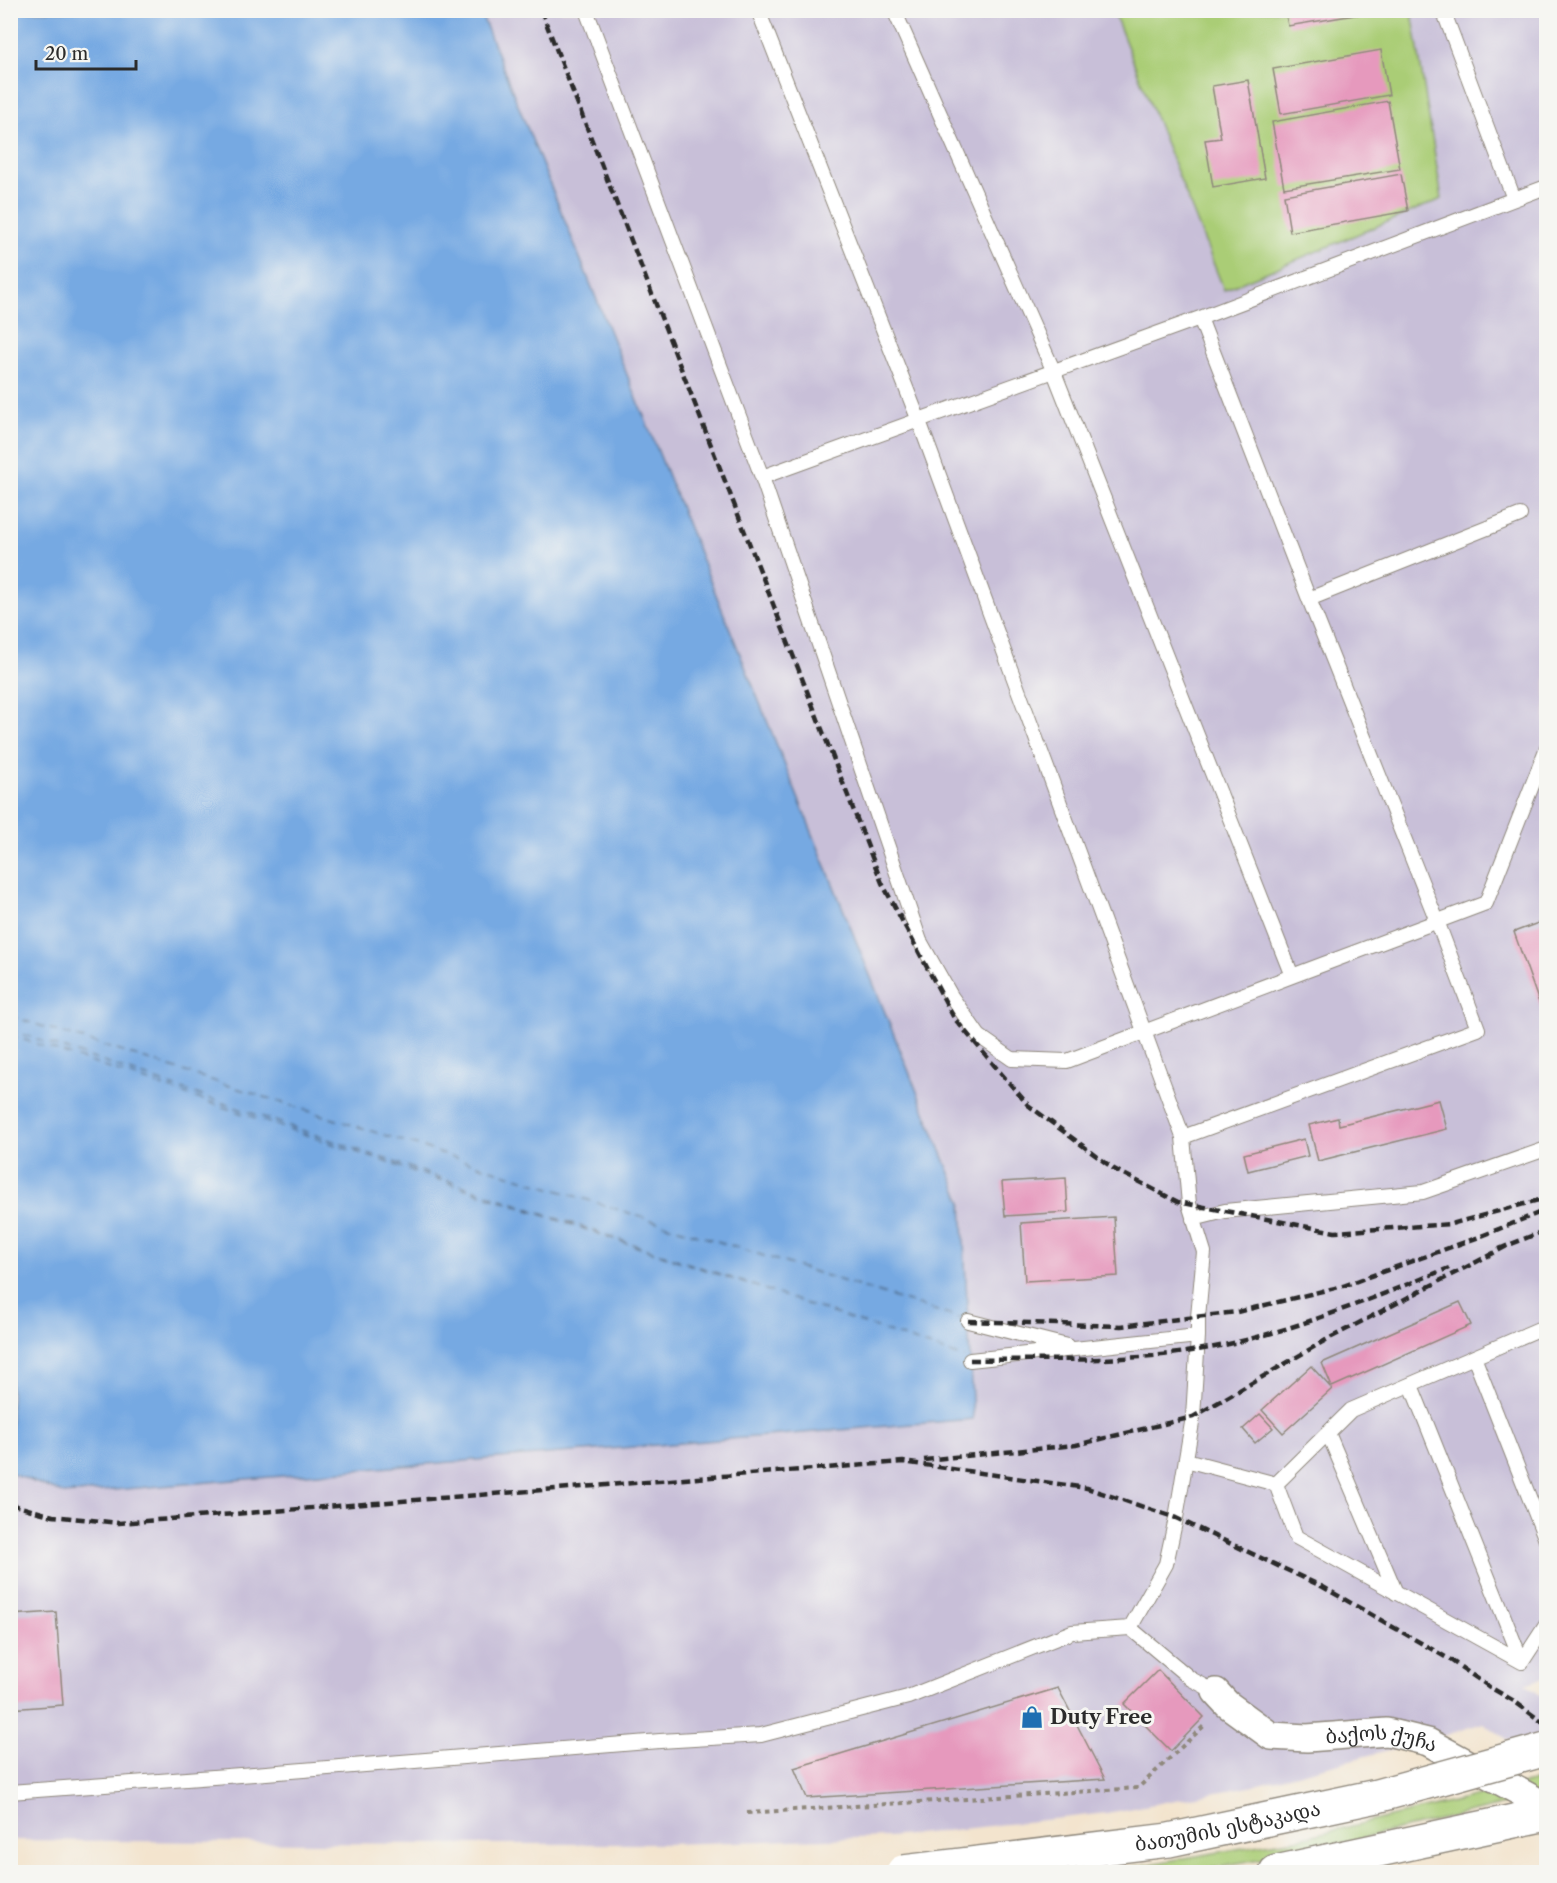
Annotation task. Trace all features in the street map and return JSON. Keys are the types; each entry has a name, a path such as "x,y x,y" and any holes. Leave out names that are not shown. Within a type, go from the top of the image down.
{"main road":[{"name":"ბათუმის ესტაკადა","path":"903,1872 1169,1840 1377,1796 1546,1749"},
{"path":"1276,1872 1546,1814"}],"street":[{"name":"ბაქოს ქუჩა","path":"1222,1698 1271,1736 1307,1738 1387,1732 1428,1742 1546,1806"}],"lane":[{"path":"586,10 762,477 920,941 956,1004 979,1036 1012,1059 1068,1061 1486,903 1546,750"},
{"path":"758,10 919,421 1183,1137 1189,1204 1204,1252 1193,1417 1166,1564 1130,1628"},
{"path":"894,10 1054,372 1292,976"},
{"path":"1443,10 1514,199"},
{"path":"762,477 1200,318 1546,187"},
{"path":"1183,1137 1478,1029 1200,318"},
{"path":"1309,599 1520,515"},
{"path":"1193,1219 1226,1211 1423,1192 1546,1149"},
{"path":"968,1321 1077,1348"},
{"path":"1276,1484 1352,1410 1546,1326"},
{"path":"970,1360 1198,1336"},
{"path":"1474,1357 1546,1540"},
{"path":"1411,1385 1522,1662"},
{"path":"1328,1433 1396,1593"},
{"path":"1186,1460 1276,1484"},
{"path":"1276,1484 1296,1537 1522,1662"},
{"path":"1522,1662 1546,1625"},
{"path":"10,1792 762,1735 908,1697 1072,1632 1130,1628 1191,1679 1222,1698"}],"path":[{"path":"747,1813 1138,1788 1222,1698"}],"shaded area":[{"path":"480,11 1546,11 1546,1677 1525,1684 1546,1699 1546,1765 1483,1723 1446,1735 1255,1785 1107,1813 890,1837 669,1844 11,1840 10,1473 65,1494 973,1418 962,1203"}],"green space":[{"path":"1122,10 1410,11 1442,199 1224,290 1114,13"},
{"path":"1546,1778 1546,1791 1497,1806 1318,1849 1187,1872 1103,1872 1301,1838"}],"water":[{"path":"10,11 480,11 962,1203 973,1419 65,1494 11,1473"}],"building":[{"path":"1285,10 1373,10 1373,12 1288,26"},
{"path":"1381,50 1389,95 1281,114 1273,69"},
{"path":"1248,80 1265,178 1213,187 1205,140 1221,138 1212,86"},
{"path":"1388,101 1400,169 1284,188 1272,122"},
{"path":"1401,174 1408,211 1290,232 1284,195"},
{"path":"1546,920 1546,1022 1514,932"},
{"path":"1439,1100 1447,1129 1318,1161 1309,1125 1338,1118 1339,1125"},
{"path":"1304,1139 1308,1156 1248,1171 1244,1154"},
{"path":"1066,1178 1068,1212 1005,1216 1002,1182"},
{"path":"1114,1217 1118,1276 1025,1281 1021,1223"},
{"path":"1460,1302 1471,1325 1332,1387 1322,1363"},
{"path":"1311,1366 1332,1389 1283,1433 1262,1410"},
{"path":"1260,1414 1273,1428 1255,1443 1243,1429"},
{"path":"56,1612 63,1705 10,1709 10,1615"},
{"path":"1158,1670 1204,1717 1171,1751 1124,1704"},
{"path":"1058,1688 1105,1779 807,1798 794,1768"}],"ferry route":[{"path":"10,1016 962,1319"},
{"path":"10,1030 964,1358"},
{"path":"10,1035 750,1285"}],"railway":[{"path":"541,10 882,883 954,1018 1028,1105 1114,1169 1178,1202 1335,1232 1451,1224 1546,1198"},
{"path":"968,1321 1121,1326 1237,1312 1343,1286 1546,1210"},
{"path":"1499,1249 1546,1230"},
{"path":"924,1460 1076,1445 1193,1417 1326,1340 1507,1246"},
{"path":"970,1360 1113,1359 1170,1354 1230,1344 1294,1326 1449,1268"},
{"path":"10,1504 53,1516 119,1523 903,1462 1087,1488 1176,1518 1323,1587 1449,1659 1514,1701 1546,1725"}],"place":[{"name":"Duty Free","path":"1032,1717"}]}
